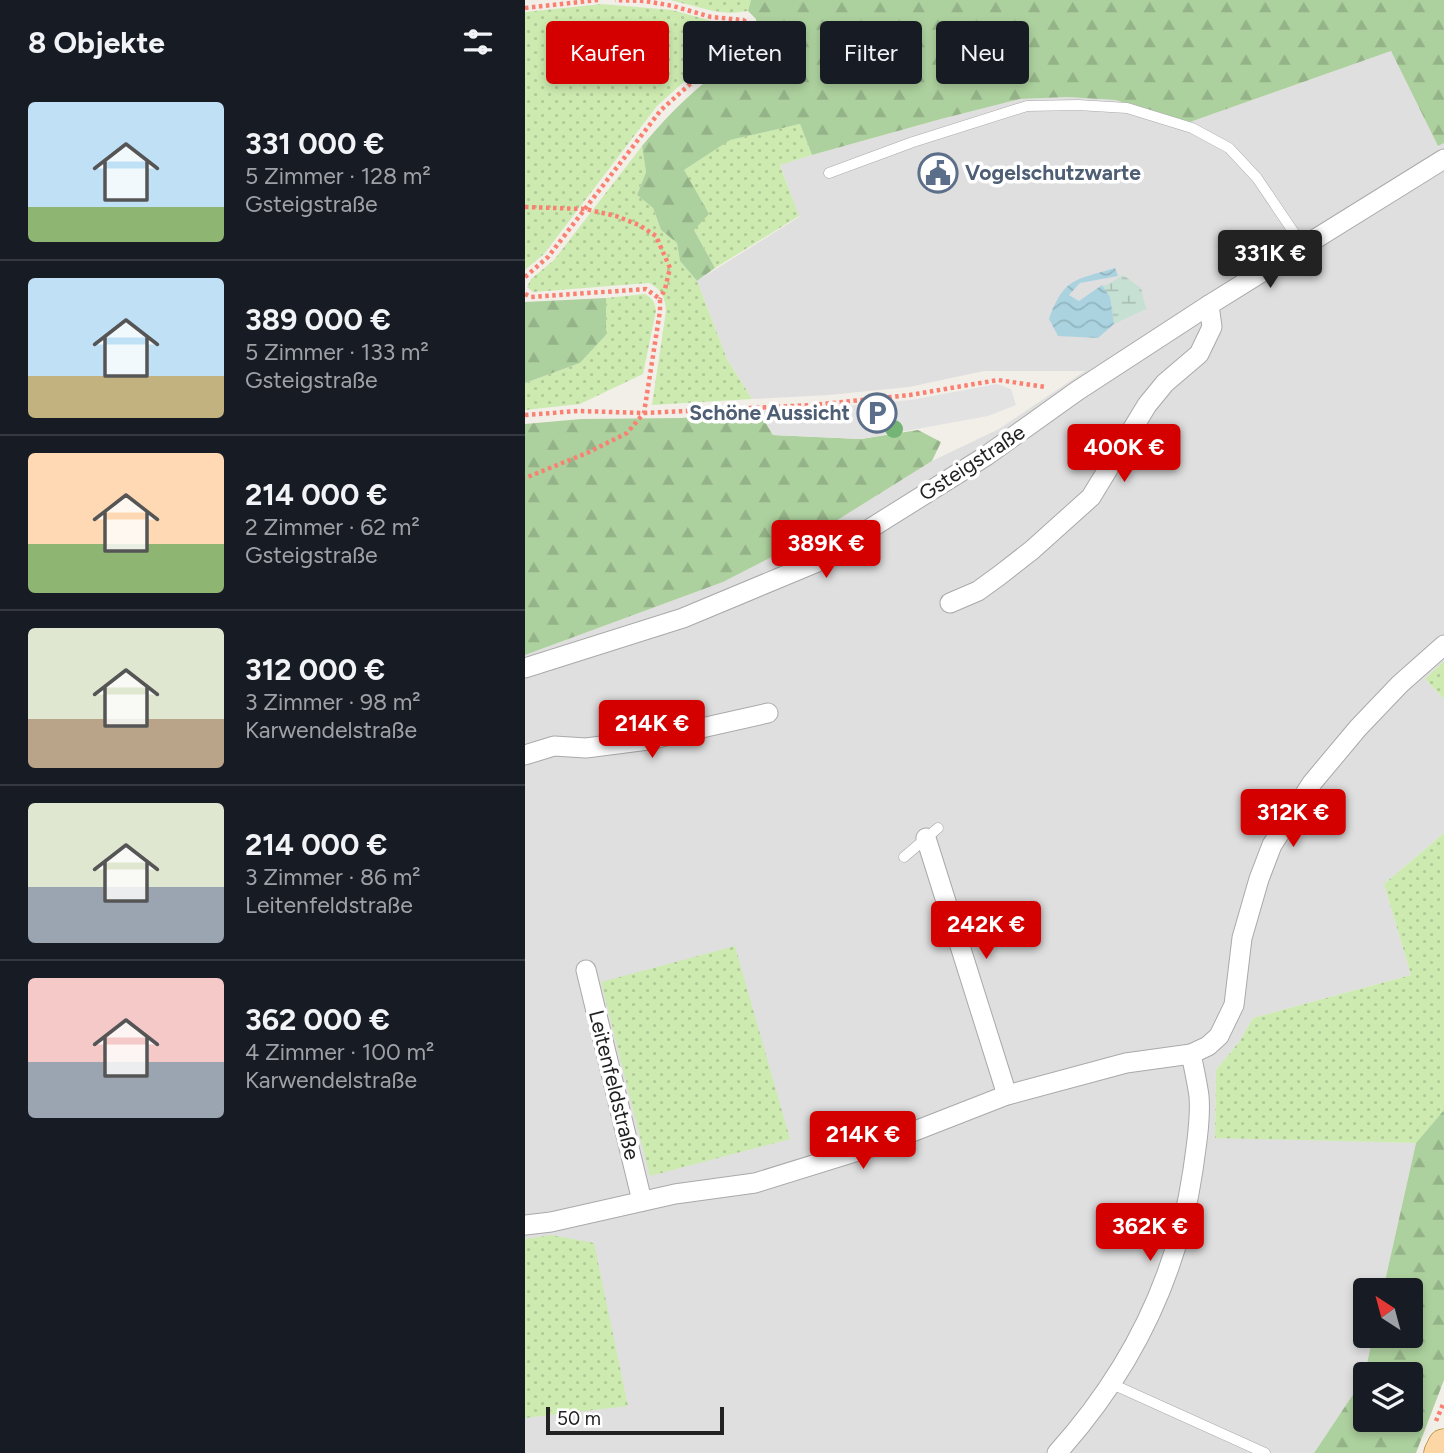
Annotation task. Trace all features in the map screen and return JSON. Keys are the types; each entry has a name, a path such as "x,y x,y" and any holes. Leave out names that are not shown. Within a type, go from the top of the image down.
{"main road":[{"path":"1440,1453 1444,1445"}],"street":[{"name":"Gsteigstraße","path":"525,668 683,618 815,563 986,456 1077,391 1209,305 1444,159"},
{"path":"950,603 978,591 1000,575 1091,497 1147,405 1165,383 1199,354 1212,327 1209,305"},
{"path":"525,1225 551,1222 642,1201 755,1183 884,1143 1007,1095 1126,1063 1191,1054 1208,1046 1219,1036 1234,1005 1238,963 1251,905 1272,845 1312,783 1358,728 1400,684 1444,645"},
{"path":"525,755 554,746 586,748 648,740 768,713"},
{"path":"932,833 1007,1095"},
{"name":"Leitenfeldstraße","path":"586,970 642,1201"},
{"path":"1056,1453 1081,1426 1112,1384 1149,1319 1166,1280 1189,1200 1196,1146 1199,1098 1191,1054"}],"lane":[{"path":"829,173 952,128 1027,106 1127,108 1192,128 1230,148 1257,178 1303,246"},
{"path":"904,857 932,833"},
{"path":"1112,1384 1265,1453"}],"path":[{"path":"525,8 598,0"},
{"path":"525,277 548,257 661,110 708,70 740,50 750,39 750,24 743,20 711,17 645,1 615,0"},
{"path":"525,207 585,209 639,225 656,236 670,268 660,299 644,413 627,433 587,453 525,478"},
{"path":"525,294 531,296 646,289 660,299"},
{"path":"525,415 578,411 644,413 827,404 910,396 998,380 1077,391"}],"shaded area":[{"path":"1391,51 1438,146 1444,143 1444,661 1425,679 1444,699 1444,833 1384,884 1411,975 1253,1018 1239,1042 1216,1070 1215,1137 1416,1143 1386,1278 1353,1278 1353,1348 1370,1348 1367,1362 1353,1362 1353,1394 1314,1453 525,1453 525,655 723,582 807,539 932,461 999,429 1085,371 984,371 909,387 752,399 727,359 697,281 799,217 780,164 1020,99 1067,97 1115,100 1190,122"},
{"name":"Schöne Aussicht","path":"997,384 1011,389 1016,405 988,416 861,439 773,435 759,411 911,400"}],"green space":[{"path":"670,0 751,0 748,11 730,13"},
{"path":"751,0 1444,0 1444,143 1438,146 1391,51 1190,122 1115,100 1067,97 1020,99 812,155 800,124 730,140 684,170 709,214 694,230 715,268 697,281 680,261 677,243 661,230 653,208 637,195 646,172 642,146 703,84 806,84 806,21 756,21 748,11"},
{"path":"602,4 672,10 712,21 683,21 683,83 657,106 544,254 525,270 525,12"},
{"path":"800,124 812,155 780,165 799,216 715,268 694,230 684,170 729,140"},
{"path":"642,146 646,172 637,195 653,208 661,230 677,243 680,261 697,281 727,359 752,399 652,405 666,311 662,294 649,283 533,292 527,287 531,279 554,260"},
{"path":"1123,275 1141,288 1146,309 1114,324 1110,297 1102,285 1107,285"},
{"path":"645,294 653,301 656,311 643,374 580,404 525,410 525,383 580,363 606,335 606,298"},
{"path":"606,298 606,335 580,363 525,383 525,302"},
{"path":"759,411 773,435 861,439 918,430 941,442 932,461 807,539 723,582 525,655 525,424 581,419 682,418"},
{"path":"1444,661 1444,699 1425,679"},
{"path":"1444,833 1444,1110 1416,1143 1215,1138 1216,1070 1239,1042 1253,1018 1411,975 1384,884"},
{"path":"735,946 790,1139 650,1176 601,982"},
{"path":"1444,1110 1444,1380 1416,1453 1314,1453 1353,1394 1353,1432 1423,1432 1423,1362 1367,1362 1370,1348 1423,1348 1423,1278 1386,1278 1416,1143"},
{"path":"551,1235 594,1243 628,1406 525,1418 525,1239"}],"water":[{"path":"1115,268 1118,276 1080,283 1069,295 1079,301 1102,285 1110,297 1114,324 1098,338 1058,336 1049,319 1060,295 1081,278"}],"place":[{"name":"Vogelschutzwarte","path":"938,173"},
{"name":"Schöne Aussicht","path":"877,413"}]}
